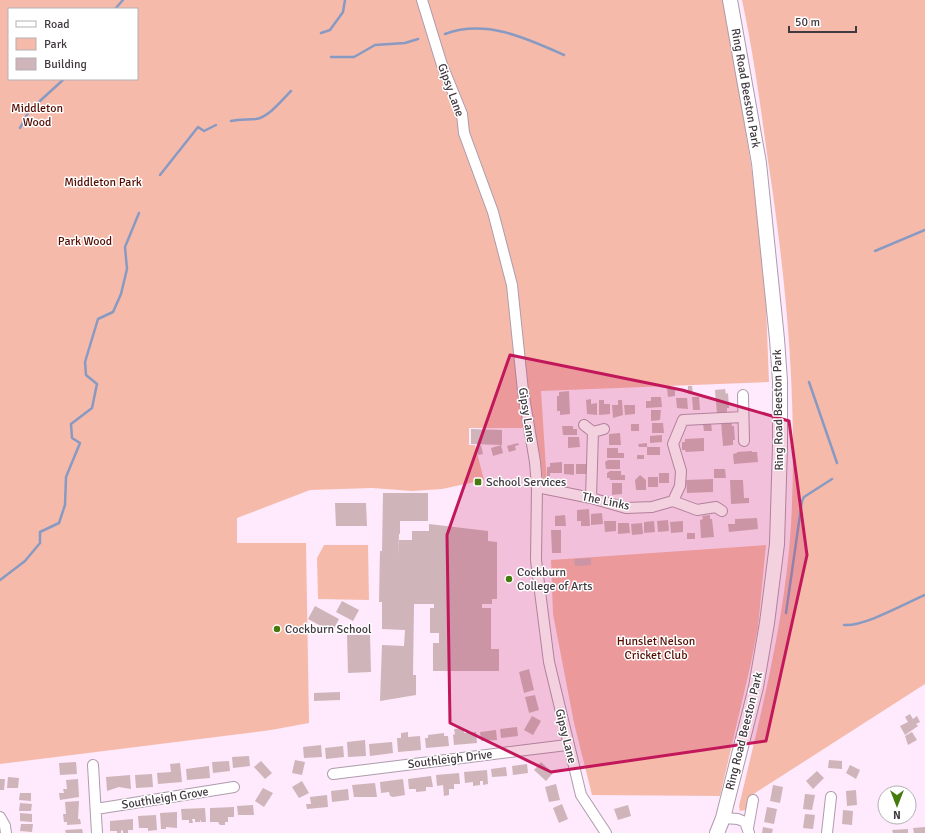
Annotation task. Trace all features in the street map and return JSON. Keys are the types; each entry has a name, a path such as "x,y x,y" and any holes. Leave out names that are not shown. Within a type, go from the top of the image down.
{"street":[{"name":"Gipsy Lane","path":"422,0 442,65 462,114 464,132 493,212 512,285 523,391 534,455 537,487 536,560 548,662 581,795 606,833"},
{"name":"Ring Road Beeston Park","path":"717,833 723,818 756,687 767,623 777,544 780,438 780,381 776,326 759,163 730,0"},
{"path":"743,395 744,440"},
{"path":"718,506 697,510 673,500 680,486 681,471 673,444 683,420 743,417"},
{"path":"584,425 593,432"},
{"path":"593,432 604,429"},
{"path":"591,498 593,432"},
{"name":"The Links","path":"537,487 591,498 626,508 652,507 673,500"},
{"name":"Southleigh Drive","path":"333,774 568,745"},
{"path":"93,765 97,833"},
{"name":"Southleigh Grove","path":"96,809 234,787"},
{"path":"826,833 832,797"},
{"path":"749,830 753,800"},
{"path":"0,817 5,826 6,833"},
{"name":"Ring Road Beeston Park","path":"723,818 725,833"},
{"path":"723,818 738,819 745,822 749,830"}],"highlighted area":[{"path":"510,355 682,390 789,421 807,555 766,741 551,772 450,723 447,535"}],"green space":[{"path":"0,0 724,0 751,165 761,242 766,305 769,382 541,391 547,484 542,475 541,459 538,448 525,428 469,428 469,445 475,445 484,480 442,489 412,491 372,488 310,490 237,518 237,543 306,543 309,723 271,730 0,764"},
{"path":"742,0 925,0 925,684 752,795 750,807 746,810 740,811 739,806 756,736 778,632 788,561 793,478 791,385 785,292 774,200 756,77"},
{"path":"324,545 368,545 369,600 318,599 317,558"},
{"name":"Hunslet Nelson Cricket Club","path":"766,545 758,627 720,796 592,795 574,723 553,614 551,560"}],"building":[{"path":"688,386 692,386 693,394 688,394"},
{"path":"667,388 675,388 675,396 668,397"},
{"path":"725,389 726,394 728,393 729,408 727,408 727,413 717,414 715,390"},
{"path":"569,391 570,414 560,415 560,411 557,411 557,396 559,396 559,392"},
{"path":"651,397 661,397 662,407 646,408 646,401 651,401"},
{"path":"692,397 699,397 700,410 693,410"},
{"path":"676,398 687,398 688,409 677,408"},
{"path":"591,399 591,404 597,403 597,415 587,414 586,400"},
{"path":"599,400 604,400 604,404 610,404 610,414 599,415"},
{"path":"618,400 622,400 623,415 613,418 612,405 618,405"},
{"path":"624,405 635,405 635,414 625,415"},
{"path":"651,410 661,410 660,420 651,421"},
{"path":"731,421 732,426 734,426 735,440 733,440 733,445 723,446 721,422"},
{"path":"652,423 663,423 664,433 652,433"},
{"path":"711,423 712,431 704,431 703,424"},
{"path":"631,424 639,424 639,431 631,431"},
{"path":"562,426 573,426 573,429 577,429 577,435 563,435"},
{"path":"471,429 502,430 502,445 471,444"},
{"path":"620,433 621,445 609,445 609,434"},
{"path":"662,435 662,442 650,443 650,436"},
{"path":"568,437 579,437 580,447 568,448"},
{"path":"704,438 704,451 686,452 685,450 682,450 682,442 685,442 685,439"},
{"path":"518,443 519,445 515,446 516,450 509,452 507,446"},
{"path":"647,443 647,447 639,447 638,444"},
{"path":"481,445 483,454 478,455 476,447"},
{"path":"501,445 503,453 493,456 491,448"},
{"path":"647,447 660,447 660,455 647,455"},
{"path":"607,448 618,448 618,453 624,453 624,458 607,458"},
{"path":"737,452 757,452 758,462 734,464 733,454"},
{"path":"637,455 644,455 644,459 637,459"},
{"path":"608,460 620,460 620,469 606,469 605,462"},
{"path":"562,462 562,473 550,473 550,476 547,476 547,467 550,467 550,463"},
{"path":"564,464 574,464 574,475 564,474"},
{"path":"576,464 587,464 587,474 576,474"},
{"path":"714,469 725,469 726,478 714,478"},
{"path":"610,471 621,471 621,475 625,475 625,480 610,480 610,478 607,478 607,473"},
{"path":"659,473 669,473 669,483 659,483"},
{"path":"640,475 646,480 646,490 636,490 635,480"},
{"path":"648,477 658,477 658,487 648,487"},
{"path":"713,479 713,492 687,493 686,480"},
{"path":"730,480 743,480 744,498 749,498 749,503 731,504"},
{"path":"612,483 622,483 622,494 612,495"},
{"path":"383,493 428,493 428,521 400,521 398,558 399,540 412,540 412,531 429,531 429,524 488,531 488,541 497,542 497,599 492,599 492,604 482,604 482,608 491,608 491,649 499,649 499,671 433,671 433,643 439,643 439,633 430,633 430,608 434,608 434,604 414,604 413,675 416,675 416,695 380,701 382,645 404,646 405,630 382,629 382,602 379,602"},
{"path":"335,503 366,503 367,526 336,526"},
{"path":"589,509 590,526 581,526 581,521 577,521 577,510"},
{"path":"602,513 603,524 591,525 591,514"},
{"path":"565,515 566,526 555,526 555,516"},
{"path":"710,515 710,519 712,519 714,537 701,538 700,520 703,519 702,516"},
{"path":"757,518 758,529 729,532 728,524 735,524 735,519"},
{"path":"668,520 669,531 658,532 657,521"},
{"path":"604,521 616,521 616,531 605,532"},
{"path":"654,521 655,532 644,533 644,522"},
{"path":"683,521 683,532 671,533 670,522"},
{"path":"618,523 629,523 630,533 618,534"},
{"path":"642,523 643,534 632,535 631,524"},
{"path":"551,530 561,530 561,553 552,553"},
{"path":"687,533 695,533 695,539 687,539"},
{"path":"591,558 591,565 575,566 574,559"},
{"path":"342,601 359,610 353,621 336,612"},
{"path":"315,606 339,619 332,632 308,619"},
{"path":"347,635 370,635 371,672 348,673"},
{"path":"529,669 534,690 524,693 519,672"},
{"path":"340,692 340,700 314,701 314,693"},
{"path":"535,695 539,710 529,713 525,697"},
{"path":"910,714 913,719 917,716 920,722 916,724 918,726 905,735 900,726 908,722 905,717"},
{"path":"532,716 541,721 533,735 524,730"},
{"path":"517,727 518,736 501,738 500,729"},
{"path":"464,728 464,733 476,732 477,743 454,745 454,729"},
{"path":"496,730 497,740 481,741 480,732"},
{"path":"408,732 408,737 420,736 421,750 398,752 397,738 401,738 401,733"},
{"path":"912,732 917,740 908,745 905,736"},
{"path":"444,733 444,736 448,736 449,746 426,748 425,738 428,738 428,735"},
{"path":"365,740 366,756 348,757 347,742"},
{"path":"392,742 393,753 370,756 369,744"},
{"path":"321,745 322,757 304,758 303,747"},
{"path":"343,746 344,757 326,759 325,748"},
{"path":"249,756 250,766 233,768 232,757"},
{"path":"295,760 305,762 302,775 292,773"},
{"path":"829,760 842,761 842,769 828,768"},
{"path":"229,761 230,771 213,773 212,762"},
{"path":"261,761 272,773 265,779 254,767"},
{"path":"76,762 77,774 60,775 59,763"},
{"path":"541,762 553,773 546,781 534,770"},
{"path":"180,763 182,782 158,784 157,773 171,772 170,764"},
{"path":"527,764 528,773 513,775 512,766"},
{"path":"850,765 860,770 856,779 846,773"},
{"path":"209,766 210,778 187,780 186,769"},
{"path":"506,767 507,776 492,777 491,769"},
{"path":"487,770 488,784 483,785 483,781 480,781 480,785 473,786 473,782 465,783 464,772"},
{"path":"817,771 824,778 813,789 806,781"},
{"path":"459,773 460,784 454,784 454,789 449,789 449,795 444,796 443,785 437,786 436,775"},
{"path":"152,774 153,787 136,788 135,775"},
{"path":"130,775 131,789 119,787 107,791 106,777"},
{"path":"431,776 433,787 426,787 426,791 416,792 416,789 409,789 408,779"},
{"path":"8,777 19,778 18,788 7,788"},
{"path":"0,779 5,779 4,790 0,790"},
{"path":"78,779 79,797 60,800 59,793 64,793 63,789 67,789 66,780"},
{"path":"403,779 405,795 393,797 390,796 389,792 381,793 380,782"},
{"path":"302,781 309,793 299,798 292,787"},
{"path":"375,783 377,797 354,797 352,785"},
{"path":"556,784 560,800 549,802 545,787"},
{"path":"773,785 783,787 780,803 770,801"},
{"path":"263,788 273,793 264,807 255,801"},
{"path":"348,789 349,800 332,802 331,791"},
{"path":"856,790 857,805 847,806 846,791"},
{"path":"20,793 31,793 31,801 19,800"},
{"path":"805,794 815,795 812,810 803,809"},
{"path":"327,795 328,807 307,809 306,804 311,804 310,797"},
{"path":"79,801 78,819 80,819 81,824 67,825 67,822 64,822 63,814 66,814 65,802"},
{"path":"20,803 32,804 31,811 19,811"},
{"path":"562,804 568,819 559,823 553,808"},
{"path":"253,805 254,815 238,815 237,806"},
{"path":"628,805 631,816 618,820 614,809"},
{"path":"234,807 234,817 228,817 228,822 225,822 225,825 220,825 218,822 210,822 210,808"},
{"path":"767,807 777,809 774,824 764,822"},
{"path":"205,808 206,822 201,822 201,819 200,822 195,822 195,819 192,819 193,823 189,823 189,820 182,820 181,809"},
{"path":"843,810 853,811 852,825 842,824"},
{"path":"177,812 177,828 166,827 166,829 161,829 160,813"},
{"path":"20,813 32,814 32,822 20,821"},
{"path":"805,814 815,815 813,829 803,828"},
{"path":"156,815 157,830 148,831 148,828 139,828 138,816"},
{"path":"133,819 133,830 128,830 128,833 123,833 123,830 121,833 117,833 117,831 110,831 110,821"},
{"path":"21,824 33,824 32,832 20,831"},
{"path":"763,827 773,829 772,833 762,833"},
{"path":"925,827 925,833 914,833 913,828"},
{"path":"82,829 83,833 66,833 65,830"},
{"path":"908,829 908,833 893,833 892,830"}],"waterway":[{"path":"116,8 123,0"},
{"path":"321,33 330,30 343,12 345,0"},
{"path":"445,34 460,30 476,29 506,32 535,42 564,55"},
{"path":"331,57 354,57 375,45 405,43 418,39"},
{"path":"20,128 29,111 63,80"},
{"path":"231,121 261,118 291,91"},
{"path":"160,175 198,127 204,131 216,125"},
{"path":"0,580 25,561 40,543 40,532 59,523 65,505 66,477 80,443 72,438 71,424 92,408 97,384 86,375 85,362 98,319 113,312 121,294 127,269 125,247 139,213"},
{"path":"875,251 925,230"},
{"path":"809,382 837,463"},
{"path":"786,613 802,501 804,497 832,479"},
{"path":"844,625 852,625 885,614 925,595"}],"place":[{"name":"School Services","path":"478,482"},
{"name":"Cockburn College of Arts","path":"509,579"},
{"name":"Cockburn School","path":"277,629"}],"park label":[{"name":"Middleton Wood","path":"37,115"},
{"name":"Middleton Park","path":"103,182"},
{"name":"Park Wood","path":"85,241"}]}
